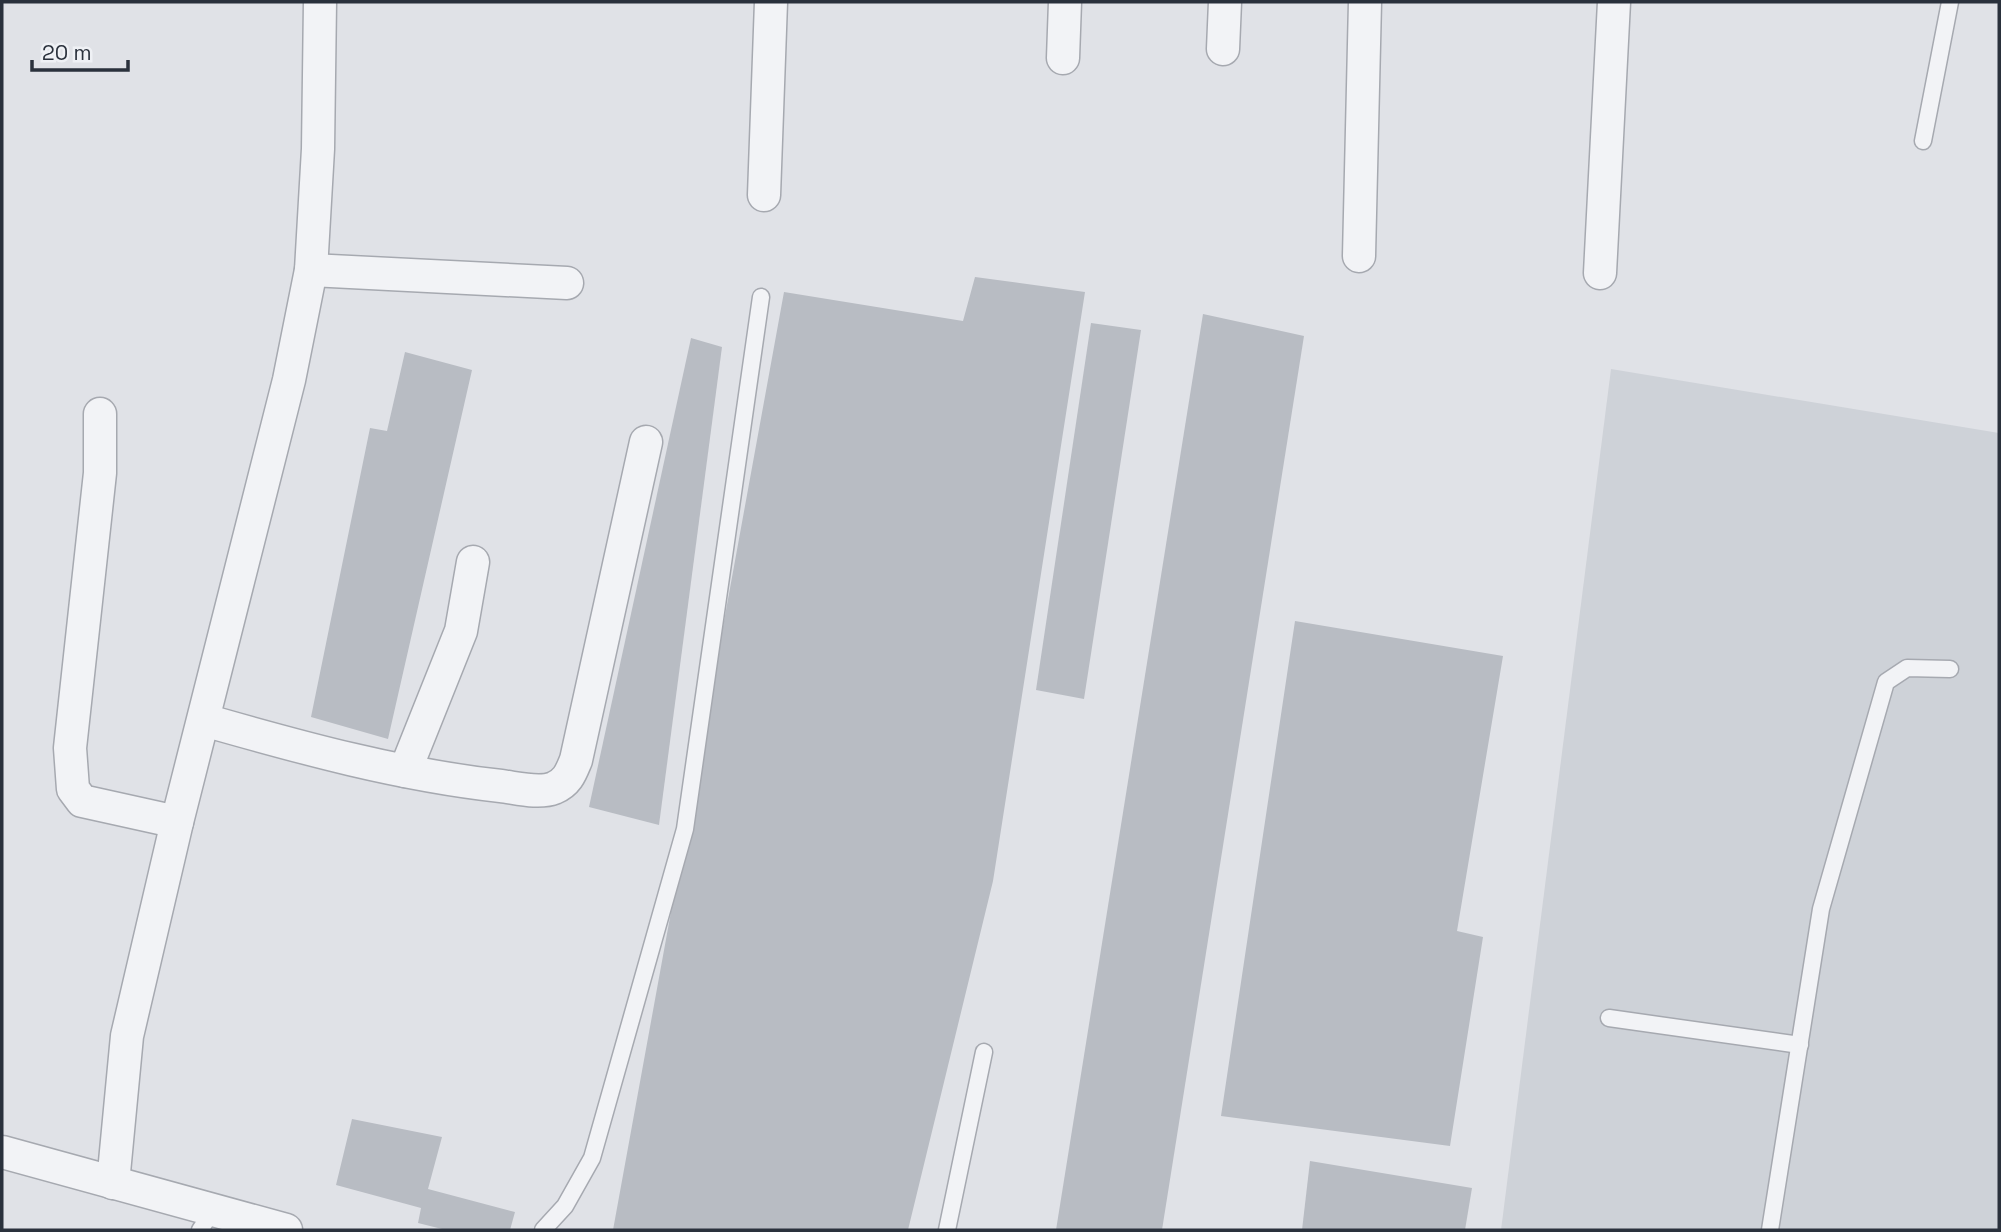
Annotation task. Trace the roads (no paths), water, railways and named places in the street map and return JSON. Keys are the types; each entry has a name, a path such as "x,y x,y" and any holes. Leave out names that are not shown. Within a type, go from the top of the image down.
{"street":[{"path":"113,1183 127,1036 177,822 289,380 311,266 318,149 320,2"},
{"path":"764,195 771,2"},
{"path":"1063,58 1066,2"},
{"path":"1223,49 1225,2"},
{"path":"1359,256 1365,2"},
{"path":"1600,273 1614,2"},
{"path":"311,266 567,283"},
{"path":"100,414 100,473 70,748 74,789 82,801 177,822"},
{"path":"204,720 323,754 448,780 530,790 552,789 568,779 576,760 646,442"},
{"path":"405,771 461,631 473,562"},
{"path":"2,1152 113,1183 206,1220 286,1230"}],"lane":[{"path":"1923,141 1950,2"},
{"path":"543,1230 565,1206 592,1158 685,829 761,297"},
{"path":"1770,1230 1821,909 1886,682 1907,668 1950,669"},
{"path":"1609,1018 1800,1045"},
{"path":"947,1230 984,1052"}]}
